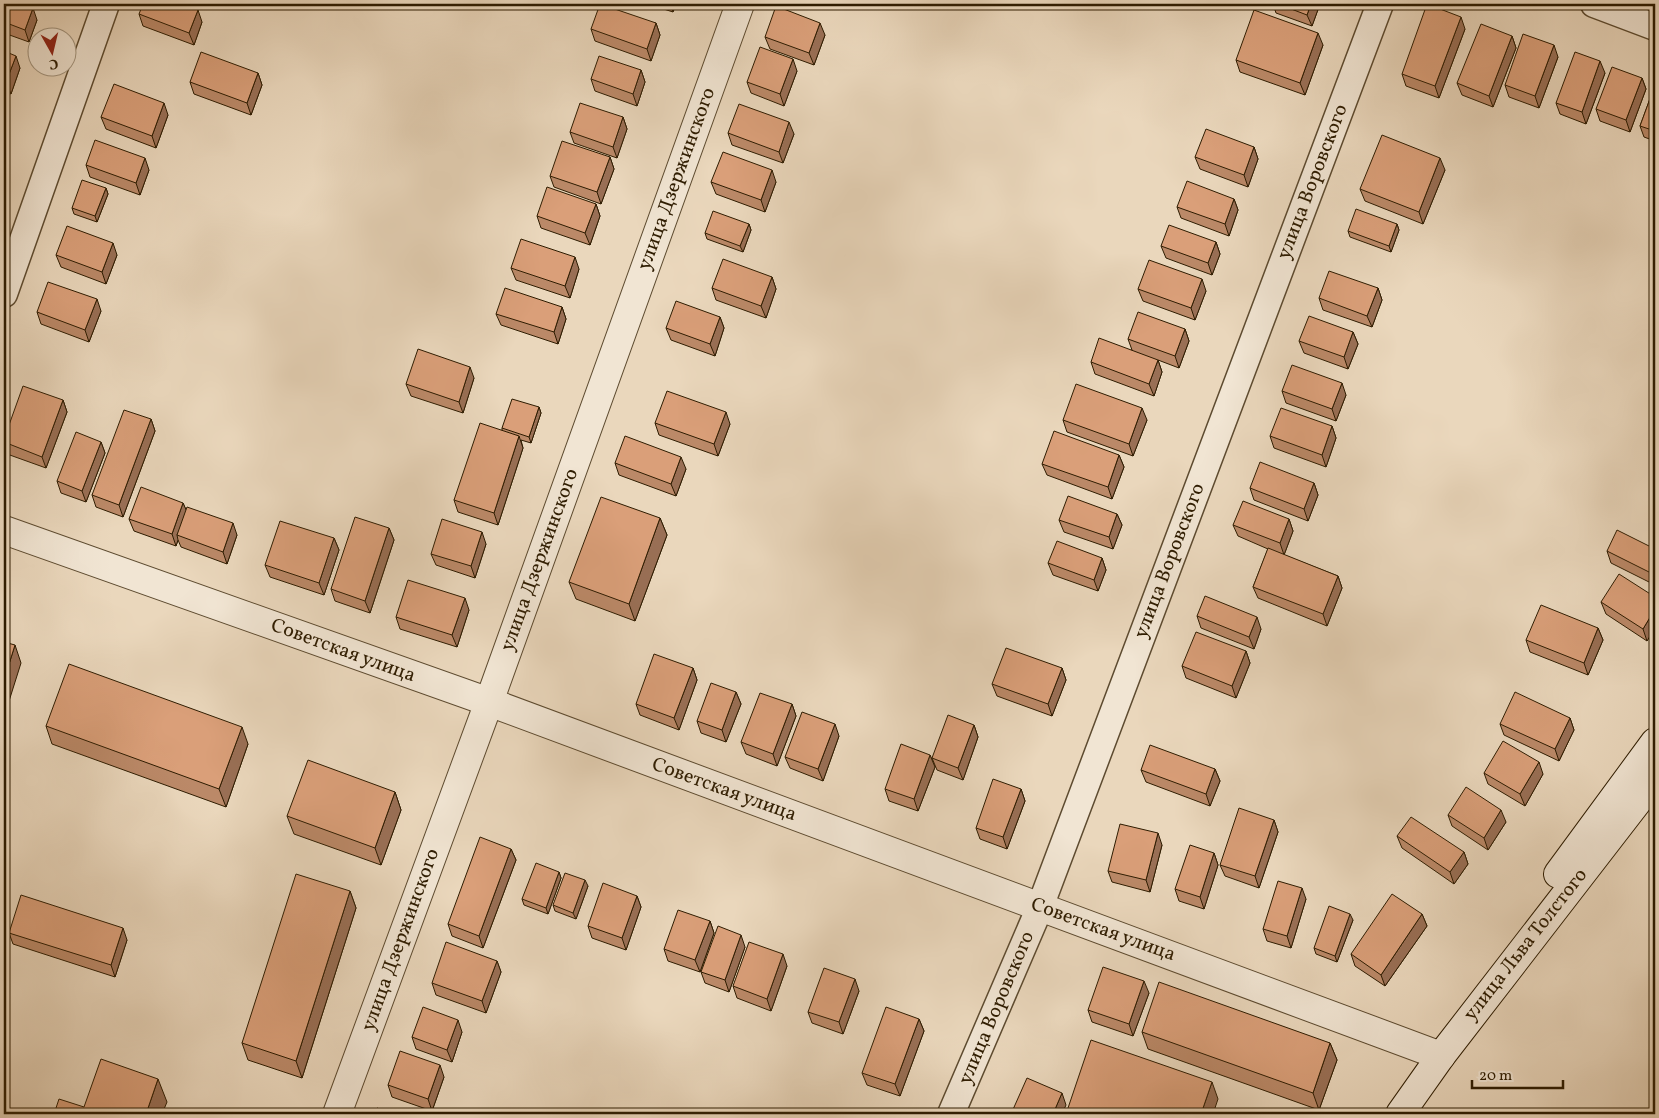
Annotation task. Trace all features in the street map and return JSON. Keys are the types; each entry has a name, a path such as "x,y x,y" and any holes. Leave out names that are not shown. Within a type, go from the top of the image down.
{"street":[{"path":"4,294 106,4"},
{"name":"улица Дзержинского","path":"336,1114 488,702 740,4"},
{"name":"улица Воровского","path":"951,1114 1040,907 1380,4"},
{"path":"1594,4 1655,27"},
{"name":"Советская улица","path":"4,530 488,702 1435,1053"},
{"name":"улица Льва Толстого","path":"1400,1114 1435,1053 1655,742"},
{"name":"улица Льва Толстого","path":"1435,1053 1655,779"}],"building":[{"path":"4,4 22,4 33,8 25,30 4,22"},
{"path":"143,4 180,4 198,10 189,33 139,14"},
{"path":"600,4 656,23 647,49 591,29"},
{"path":"1278,4 1311,4 1307,15"},
{"path":"1427,4 1461,17 1435,86 1402,74"},
{"path":"776,6 820,23 809,53 765,37"},
{"path":"1254,10 1318,33 1300,83 1236,60"},
{"path":"1481,24 1512,36 1489,96 1457,83"},
{"path":"1523,34 1554,45 1535,96 1505,85"},
{"path":"760,47 793,59 780,94 747,82"},
{"path":"4,51 16,56 6,82 4,81"},
{"path":"201,52 258,73 247,103 190,82"},
{"path":"1575,52 1600,61 1582,112 1556,103"},
{"path":"599,56 641,70 633,94 591,79"},
{"path":"1612,67 1642,78 1626,120 1596,109"},
{"path":"114,84 164,103 152,136 101,117"},
{"path":"1655,85 1655,131 1640,126"},
{"path":"580,103 623,117 613,147 570,132"},
{"path":"739,104 789,122 779,152 728,133"},
{"path":"1206,129 1254,147 1244,175 1195,157"},
{"path":"1382,135 1440,158 1419,212 1360,189"},
{"path":"95,140 145,158 136,183 86,165"},
{"path":"562,141 610,157 597,192 550,176"},
{"path":"723,152 772,170 761,200 711,182"},
{"path":"82,180 106,188 95,216 72,208"},
{"path":"1187,181 1234,199 1225,224 1177,207"},
{"path":"547,187 596,204 585,233 537,216"},
{"path":"1356,209 1397,224 1389,246 1348,231"},
{"path":"713,211 749,224 740,246 705,233"},
{"path":"1169,225 1216,242 1208,263 1161,246"},
{"path":"67,226 113,243 102,272 56,255"},
{"path":"521,239 575,257 565,286 511,268"},
{"path":"723,259 772,277 761,306 712,288"},
{"path":"1149,260 1202,279 1191,308 1138,289"},
{"path":"1329,271 1378,288 1367,316 1319,298"},
{"path":"48,282 97,299 85,330 37,312"},
{"path":"505,288 562,307 554,332 496,314"},
{"path":"676,301 720,317 710,344 666,328"},
{"path":"1138,312 1185,329 1175,356 1128,339"},
{"path":"1309,316 1353,332 1344,357 1299,341"},
{"path":"1099,338 1158,360 1149,384 1091,362"},
{"path":"418,349 470,367 459,402 406,384"},
{"path":"1292,365 1342,383 1332,409 1282,391"},
{"path":"1076,384 1142,408 1129,444 1063,420"},
{"path":"23,386 63,400 42,457 4,442"},
{"path":"667,391 726,412 714,444 655,423"},
{"path":"512,399 539,407 529,437 502,428"},
{"path":"1281,408 1332,426 1322,455 1270,436"},
{"path":"124,410 151,419 119,505 92,495"},
{"path":"480,423 519,436 494,513 454,500"},
{"path":"1054,431 1119,455 1108,487 1042,464"},
{"path":"76,432 101,442 82,491 57,481"},
{"path":"625,436 681,457 671,484 615,463"},
{"path":"1260,462 1314,483 1304,509 1250,488"},
{"path":"141,487 183,503 172,534 129,519"},
{"path":"1068,496 1117,514 1109,537 1059,520"},
{"path":"601,497 660,518 629,604 569,582"},
{"path":"1243,501 1289,519 1280,543 1233,525"},
{"path":"187,507 233,523 223,552 177,535"},
{"path":"355,517 389,528 365,601 331,589"},
{"path":"442,519 482,532 471,566 431,554"},
{"path":"280,521 334,538 319,583 265,565"},
{"path":"1617,530 1655,549 1655,575 1607,551"},
{"path":"1057,541 1102,558 1094,580 1048,563"},
{"path":"1268,548 1338,576 1323,614 1253,587"},
{"path":"1619,574 1655,597 1655,609 1643,629 1601,602"},
{"path":"408,580 465,598 452,635 396,617"},
{"path":"1205,596 1257,617 1249,637 1197,616"},
{"path":"1541,605 1598,628 1584,663 1526,640"},
{"path":"1196,632 1246,651 1232,686 1182,666"},
{"path":"4,642 15,645 4,680"},
{"path":"1006,648 1062,668 1048,704 992,684"},
{"path":"654,654 693,668 674,718 636,704"},
{"path":"69,664 242,727 219,789 46,726"},
{"path":"711,683 736,692 722,730 697,721"},
{"path":"1515,692 1570,718 1555,749 1500,724"},
{"path":"760,693 792,704 773,754 741,742"},
{"path":"802,712 835,724 818,769 785,757"},
{"path":"948,715 974,725 958,768 932,758"},
{"path":"1503,741 1539,762 1520,794 1484,773"},
{"path":"901,744 930,755 914,799 885,789"},
{"path":"1150,745 1215,769 1206,794 1141,770"},
{"path":"308,760 395,792 375,848 287,816"},
{"path":"993,779 1021,789 1003,837 976,828"},
{"path":"1466,787 1501,810 1484,838 1448,815"},
{"path":"1239,808 1274,820 1255,876 1220,865"},
{"path":"1411,817 1464,852 1450,872 1397,836"},
{"path":"1120,824 1158,833 1146,880 1108,871"},
{"path":"480,837 511,849 479,936 448,924"},
{"path":"1190,845 1214,853 1200,897 1175,889"},
{"path":"536,863 559,872 546,908 522,899"},
{"path":"565,873 585,880 573,913 553,905"},
{"path":"296,874 350,891 296,1061 242,1043"},
{"path":"1278,881 1302,888 1287,936 1263,929"},
{"path":"603,883 637,896 622,938 588,926"},
{"path":"1392,894 1422,914 1381,975 1351,954"},
{"path":"21,895 123,928 111,965 9,933"},
{"path":"1329,906 1350,914 1335,956 1314,948"},
{"path":"678,910 710,921 695,960 664,949"},
{"path":"718,926 741,935 725,980 701,972"},
{"path":"446,942 497,961 482,1001 432,983"},
{"path":"749,942 783,954 767,999 733,986"},
{"path":"1103,967 1144,981 1129,1024 1088,1010"},
{"path":"824,968 855,979 839,1022 808,1012"},
{"path":"1159,982 1330,1043 1313,1093 1142,1032"},
{"path":"423,1007 458,1020 447,1050 412,1037"},
{"path":"886,1007 919,1019 895,1084 862,1073"},
{"path":"1091,1040 1212,1082 1201,1114 1066,1114"},
{"path":"400,1051 440,1065 428,1099 388,1085"},
{"path":"101,1059 158,1079 146,1114 54,1114 59,1099 84,1107"},
{"path":"1027,1078 1062,1093 1053,1114 1011,1114"},
{"path":"377,1108 395,1114 374,1114"}]}
